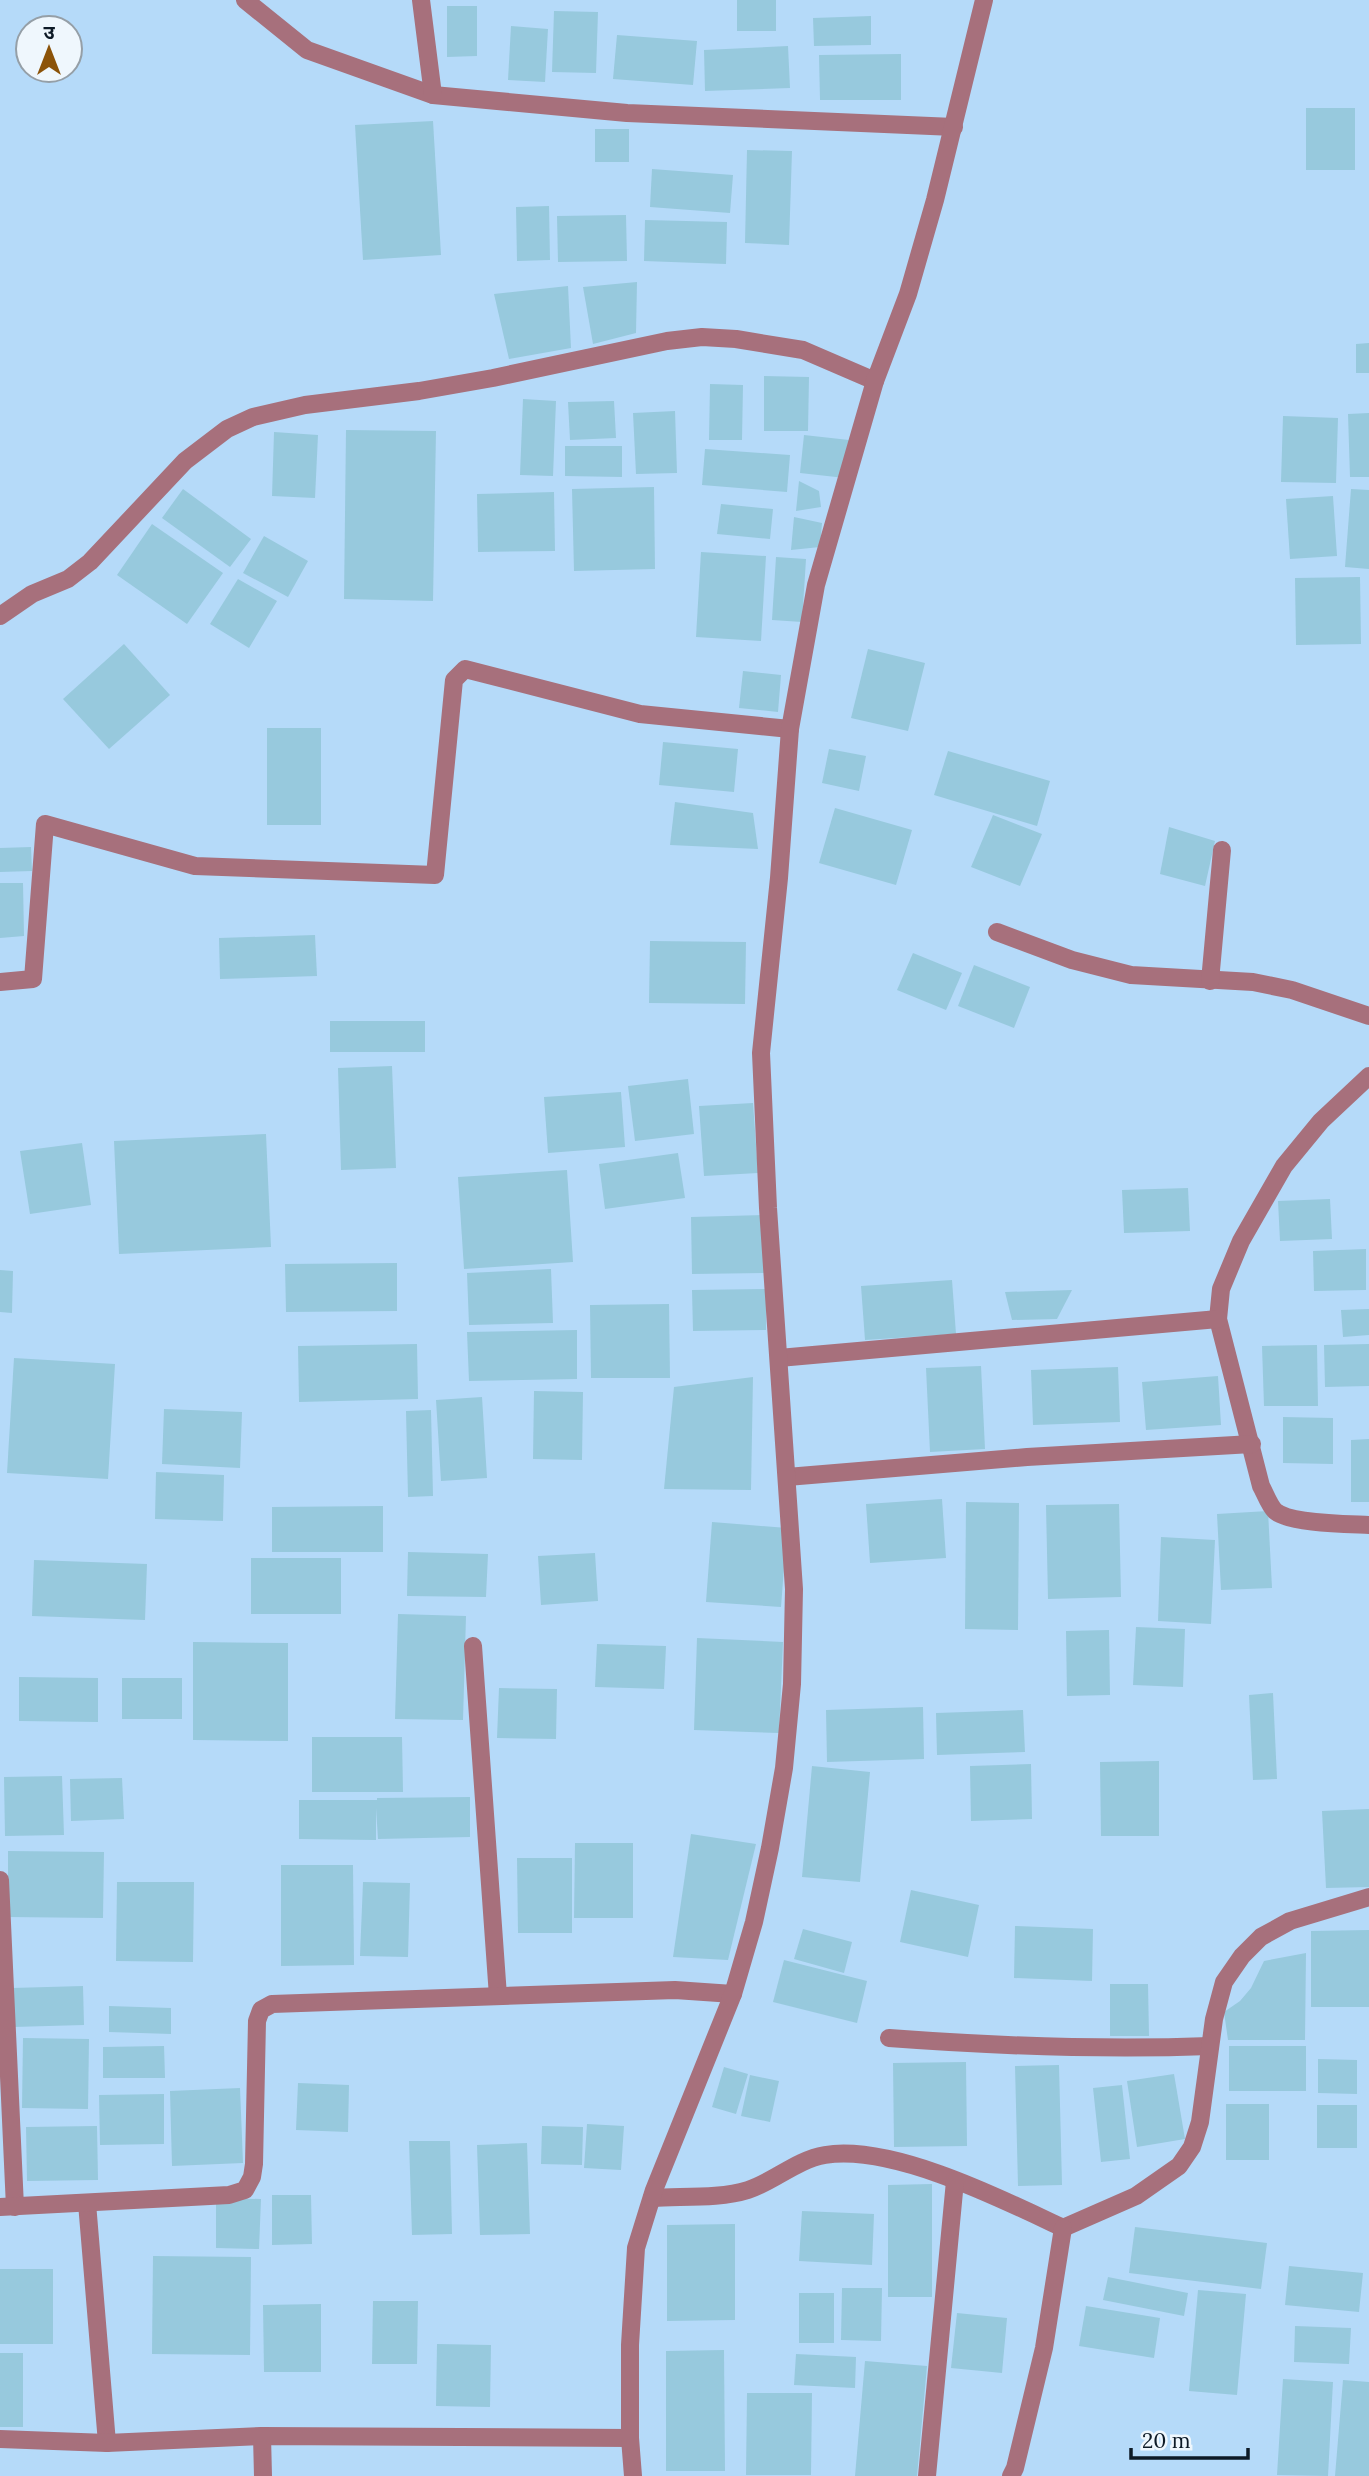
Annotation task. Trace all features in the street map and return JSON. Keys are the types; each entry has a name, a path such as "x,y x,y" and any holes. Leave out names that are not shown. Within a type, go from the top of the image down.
{"street":[{"path":"245,0 307,50 433,95 627,113 954,127"},
{"path":"421,0 433,95"},
{"path":"633,2476 630,2438 632,2299 636,2248 652,2197 733,1994 757,1910 771,1848 784,1768 792,1684 794,1589 768,1208 761,1053 779,878 789,729 816,585 875,381 908,293 954,127 966,65 984,0"},
{"path":"0,616 32,594 68,579 90,562 185,461 227,429 253,417 305,405 419,391 493,378 667,341 702,337 736,339 803,350 875,381"},
{"path":"0,982 33,979 45,824 195,866 435,875 454,680 465,669 640,714 789,729"},
{"path":"1210,981 1222,850"},
{"path":"997,932 1072,960 1131,975 1253,982 1292,989 1369,1016"},
{"path":"1369,1076 1321,1121 1284,1166 1241,1241 1221,1289 1218,1319 1261,1486 1275,1511 1293,1518 1317,1522 1369,1525"},
{"path":"779,1358 1218,1319"},
{"path":"787,1477 1027,1457 1252,1444"},
{"path":"473,1646 498,1996"},
{"path":"0,1880 7,2207 229,2195 244,2190 252,2177 254,2164 257,2021 261,2010 272,2004 675,1990 733,1994"},
{"path":"652,2197 748,2190 795,2165 825,2155 853,2154 908,2164 993,2195 1063,2228 1136,2196 1179,2166 1192,2147 1200,2122 1213,2019 1224,1982 1242,1956 1261,1937 1290,1921 1369,1897"},
{"path":"889,2038 1112,2049 1210,2046"},
{"path":"927,2476 955,2181"},
{"path":"87,2203 107,2443"},
{"path":"1011,2476 1044,2348 1063,2228"},
{"path":"0,2439 107,2443 262,2436 630,2438"},
{"path":"262,2436 263,2476"}],"building":[{"path":"737,0 776,0 776,31 737,31"},
{"path":"447,6 477,6 477,56 447,57"},
{"path":"554,11 598,12 596,73 552,72"},
{"path":"871,16 871,45 814,46 813,18"},
{"path":"511,26 548,29 545,82 508,80"},
{"path":"617,35 697,41 693,85 613,79"},
{"path":"788,46 790,88 705,91 704,50"},
{"path":"901,54 901,100 820,100 819,55"},
{"path":"1306,108 1355,108 1355,170 1306,170"},
{"path":"433,121 441,255 363,260 355,125"},
{"path":"595,129 629,129 629,162 595,162"},
{"path":"747,150 792,151 789,245 745,243"},
{"path":"652,169 733,175 730,213 650,207"},
{"path":"549,206 550,260 517,261 516,207"},
{"path":"626,215 627,261 558,262 557,216"},
{"path":"645,220 727,222 726,264 644,261"},
{"path":"637,282 636,333 593,344 583,287"},
{"path":"568,286 571,348 509,359 494,294"},
{"path":"1369,343 1369,373 1356,373 1356,344"},
{"path":"764,376 809,377 808,431 764,431"},
{"path":"710,384 743,385 742,440 709,440"},
{"path":"523,399 556,401 553,476 520,475"},
{"path":"614,401 616,438 570,440 568,402"},
{"path":"675,411 677,473 636,474 633,413"},
{"path":"1369,413 1369,477 1350,477 1348,414"},
{"path":"1283,416 1338,418 1336,483 1281,482"},
{"path":"346,430 436,431 433,601 344,599"},
{"path":"274,432 318,435 315,498 272,496"},
{"path":"804,435 849,440 845,478 800,473"},
{"path":"565,446 622,446 622,477 565,476"},
{"path":"705,449 790,455 787,492 702,485"},
{"path":"799,481 819,491 821,507 796,511"},
{"path":"654,487 655,569 574,571 572,489"},
{"path":"183,489 251,539 230,567 162,518"},
{"path":"1351,489 1369,490 1369,569 1345,567"},
{"path":"554,492 555,551 478,552 477,494"},
{"path":"1333,496 1337,556 1290,559 1286,499"},
{"path":"721,504 773,509 770,539 717,534"},
{"path":"794,517 822,523 820,547 791,550"},
{"path":"152,524 223,573 187,624 117,575"},
{"path":"264,536 308,561 288,597 243,573"},
{"path":"701,552 766,556 761,641 696,637"},
{"path":"776,557 806,559 802,622 772,620"},
{"path":"1360,577 1361,644 1296,645 1295,578"},
{"path":"238,579 277,601 249,648 210,624"},
{"path":"124,644 170,695 109,749 63,699"},
{"path":"868,649 925,663 908,731 851,718"},
{"path":"743,671 781,675 778,712 739,708"},
{"path":"267,728 321,728 321,825 267,825"},
{"path":"663,742 738,749 734,792 659,785"},
{"path":"829,749 866,756 859,791 822,783"},
{"path":"948,751 1050,781 1037,826 934,795"},
{"path":"675,802 753,813 758,849 670,845"},
{"path":"835,808 912,830 896,885 819,863"},
{"path":"993,815 1042,834 1020,886 971,867"},
{"path":"1169,827 1215,841 1205,886 1160,874"},
{"path":"31,847 32,871 0,872 0,848"},
{"path":"0,883 23,883 24,936 0,938"},
{"path":"315,935 317,976 220,979 219,938"},
{"path":"650,941 746,942 745,1004 649,1003"},
{"path":"913,953 962,973 946,1010 897,990"},
{"path":"974,965 1030,987 1014,1028 958,1006"},
{"path":"330,1021 425,1021 425,1052 330,1052"},
{"path":"392,1066 396,1168 341,1170 338,1068"},
{"path":"688,1079 694,1134 635,1141 628,1086"},
{"path":"621,1092 625,1147 548,1153 544,1097"},
{"path":"753,1103 758,1173 704,1176 699,1106"},
{"path":"266,1134 271,1247 119,1254 114,1141"},
{"path":"82,1143 91,1205 30,1214 20,1151"},
{"path":"678,1153 685,1198 605,1209 599,1164"},
{"path":"567,1170 573,1262 464,1269 458,1177"},
{"path":"1188,1188 1190,1231 1124,1233 1122,1190"},
{"path":"1330,1199 1332,1239 1280,1241 1278,1201"},
{"path":"765,1215 766,1273 692,1274 691,1217"},
{"path":"1366,1249 1366,1290 1314,1291 1313,1251"},
{"path":"397,1263 397,1311 286,1312 285,1264"},
{"path":"551,1269 553,1323 469,1325 467,1273"},
{"path":"0,1270 13,1271 12,1313 0,1312"},
{"path":"952,1280 956,1334 865,1340 861,1286"},
{"path":"766,1289 766,1330 693,1331 692,1290"},
{"path":"1072,1290 1057,1319 1012,1320 1005,1292"},
{"path":"669,1304 670,1378 591,1378 590,1305"},
{"path":"1369,1309 1369,1335 1343,1337 1341,1310"},
{"path":"577,1330 577,1379 469,1381 467,1332"},
{"path":"417,1344 418,1399 299,1402 298,1346"},
{"path":"1369,1344 1369,1386 1325,1387 1324,1345"},
{"path":"1317,1345 1318,1406 1264,1406 1262,1346"},
{"path":"14,1358 115,1364 108,1479 7,1473"},
{"path":"981,1366 985,1449 930,1452 926,1368"},
{"path":"1118,1367 1120,1422 1033,1425 1031,1370"},
{"path":"1218,1376 1221,1425 1146,1430 1142,1382"},
{"path":"753,1377 751,1490 664,1489 674,1387"},
{"path":"534,1391 583,1392 582,1460 533,1459"},
{"path":"482,1397 487,1478 441,1481 436,1400"},
{"path":"164,1409 242,1412 240,1468 162,1464"},
{"path":"431,1410 433,1496 408,1497 406,1411"},
{"path":"1283,1417 1333,1418 1333,1464 1283,1463"},
{"path":"1369,1439 1369,1502 1351,1502 1351,1440"},
{"path":"156,1472 224,1475 223,1521 155,1519"},
{"path":"942,1499 946,1558 870,1563 866,1504"},
{"path":"966,1502 1019,1503 1018,1630 965,1629"},
{"path":"1119,1504 1121,1597 1048,1599 1046,1505"},
{"path":"383,1506 383,1552 272,1552 272,1507"},
{"path":"1268,1511 1272,1588 1221,1590 1217,1514"},
{"path":"712,1522 787,1528 781,1607 706,1602"},
{"path":"1161,1537 1215,1540 1211,1624 1158,1621"},
{"path":"408,1552 488,1554 486,1597 407,1596"},
{"path":"595,1553 598,1601 541,1605 538,1556"},
{"path":"251,1558 341,1558 341,1614 251,1614"},
{"path":"34,1560 147,1564 145,1620 32,1616"},
{"path":"398,1614 466,1616 463,1720 395,1719"},
{"path":"1136,1627 1185,1629 1183,1687 1133,1685"},
{"path":"1109,1630 1110,1695 1067,1696 1066,1631"},
{"path":"697,1638 783,1642 779,1733 694,1730"},
{"path":"193,1642 288,1643 288,1741 193,1740"},
{"path":"597,1644 666,1646 664,1689 595,1687"},
{"path":"19,1677 98,1678 98,1722 19,1721"},
{"path":"122,1678 182,1678 182,1719 122,1719"},
{"path":"499,1688 557,1689 556,1739 497,1738"},
{"path":"1273,1693 1277,1779 1253,1780 1249,1695"},
{"path":"923,1707 924,1759 827,1762 826,1710"},
{"path":"1023,1710 1025,1752 937,1755 936,1713"},
{"path":"312,1737 402,1737 403,1792 312,1792"},
{"path":"1159,1761 1159,1836 1101,1836 1100,1762"},
{"path":"1031,1764 1032,1819 971,1821 970,1766"},
{"path":"812,1766 870,1772 860,1882 802,1877"},
{"path":"62,1776 64,1835 5,1836 4,1777"},
{"path":"122,1778 124,1819 71,1821 70,1779"},
{"path":"470,1797 470,1837 378,1839 376,1808 376,1840 299,1839 299,1800"},
{"path":"1369,1809 1369,1887 1326,1888 1322,1811"},
{"path":"691,1834 756,1844 728,1960 673,1957"},
{"path":"575,1843 633,1843 633,1918 574,1918"},
{"path":"8,1851 104,1852 103,1918 8,1917"},
{"path":"517,1858 572,1858 572,1933 518,1933"},
{"path":"281,1865 353,1865 354,1965 281,1966"},
{"path":"117,1882 194,1882 193,1962 116,1961"},
{"path":"363,1882 410,1883 408,1957 360,1956"},
{"path":"911,1890 979,1905 968,1957 900,1942"},
{"path":"1015,1926 1093,1929 1092,1981 1014,1978"},
{"path":"803,1929 852,1942 844,1973 794,1959"},
{"path":"1369,1930 1369,2007 1311,2007 1311,1931"},
{"path":"1306,1953 1305,2040 1228,2040 1224,2012 1240,2001 1251,1988 1264,1961"},
{"path":"784,1960 867,1981 857,2023 773,2002"},
{"path":"1110,1984 1148,1984 1149,2036 1110,2036"},
{"path":"83,1986 84,2025 13,2027 12,1988"},
{"path":"109,2006 171,2008 171,2034 109,2032"},
{"path":"23,2038 89,2039 88,2109 22,2108"},
{"path":"164,2046 165,2078 103,2078 103,2047"},
{"path":"1229,2046 1306,2046 1306,2091 1229,2091"},
{"path":"1318,2059 1357,2060 1357,2094 1318,2093"},
{"path":"966,2062 967,2146 894,2147 893,2063"},
{"path":"1059,2065 1062,2185 1018,2186 1015,2066"},
{"path":"724,2067 748,2074 736,2114 712,2107"},
{"path":"1174,2074 1185,2139 1137,2147 1127,2081"},
{"path":"750,2075 779,2081 770,2122 741,2116"},
{"path":"298,2083 349,2085 348,2132 296,2130"},
{"path":"1122,2085 1130,2159 1101,2162 1093,2088"},
{"path":"240,2088 243,2163 172,2166 170,2091"},
{"path":"164,2094 164,2144 100,2145 99,2095"},
{"path":"1226,2104 1269,2104 1269,2160 1226,2160"},
{"path":"1317,2105 1357,2105 1357,2148 1317,2148"},
{"path":"587,2124 624,2126 621,2170 584,2168"},
{"path":"97,2126 98,2180 27,2181 26,2127"},
{"path":"542,2126 583,2127 582,2165 541,2164"},
{"path":"409,2141 450,2141 452,2234 412,2235"},
{"path":"527,2143 530,2234 480,2235 477,2145"},
{"path":"932,2184 932,2297 888,2297 888,2185"},
{"path":"272,2195 311,2195 312,2244 272,2245"},
{"path":"216,2198 261,2199 259,2249 216,2248"},
{"path":"802,2211 874,2214 872,2265 799,2261"},
{"path":"735,2224 735,2320 667,2321 667,2225"},
{"path":"1135,2227 1267,2243 1261,2289 1129,2273"},
{"path":"153,2256 251,2257 250,2355 152,2354"},
{"path":"1289,2266 1363,2273 1359,2312 1285,2305"},
{"path":"0,2269 53,2269 53,2344 0,2344"},
{"path":"1108,2277 1188,2293 1184,2316 1103,2300"},
{"path":"842,2288 882,2288 881,2341 841,2340"},
{"path":"1198,2290 1246,2294 1237,2395 1189,2391"},
{"path":"799,2293 834,2293 834,2343 799,2343"},
{"path":"373,2301 418,2301 417,2364 372,2364"},
{"path":"321,2304 321,2372 264,2372 263,2305"},
{"path":"1086,2306 1160,2318 1154,2358 1079,2346"},
{"path":"957,2313 1007,2318 1002,2373 951,2368"},
{"path":"1295,2326 1351,2328 1349,2364 1294,2362"},
{"path":"437,2344 491,2345 490,2407 436,2406"},
{"path":"724,2350 725,2471 666,2471 666,2351"},
{"path":"0,2353 23,2353 23,2427 0,2427"},
{"path":"796,2354 856,2357 855,2388 794,2385"},
{"path":"865,2361 927,2366 917,2476 855,2476"},
{"path":"1283,2379 1333,2382 1328,2476 1277,2475"},
{"path":"1343,2380 1369,2382 1369,2476 1335,2476"},
{"path":"747,2393 812,2393 811,2475 746,2475"}]}
